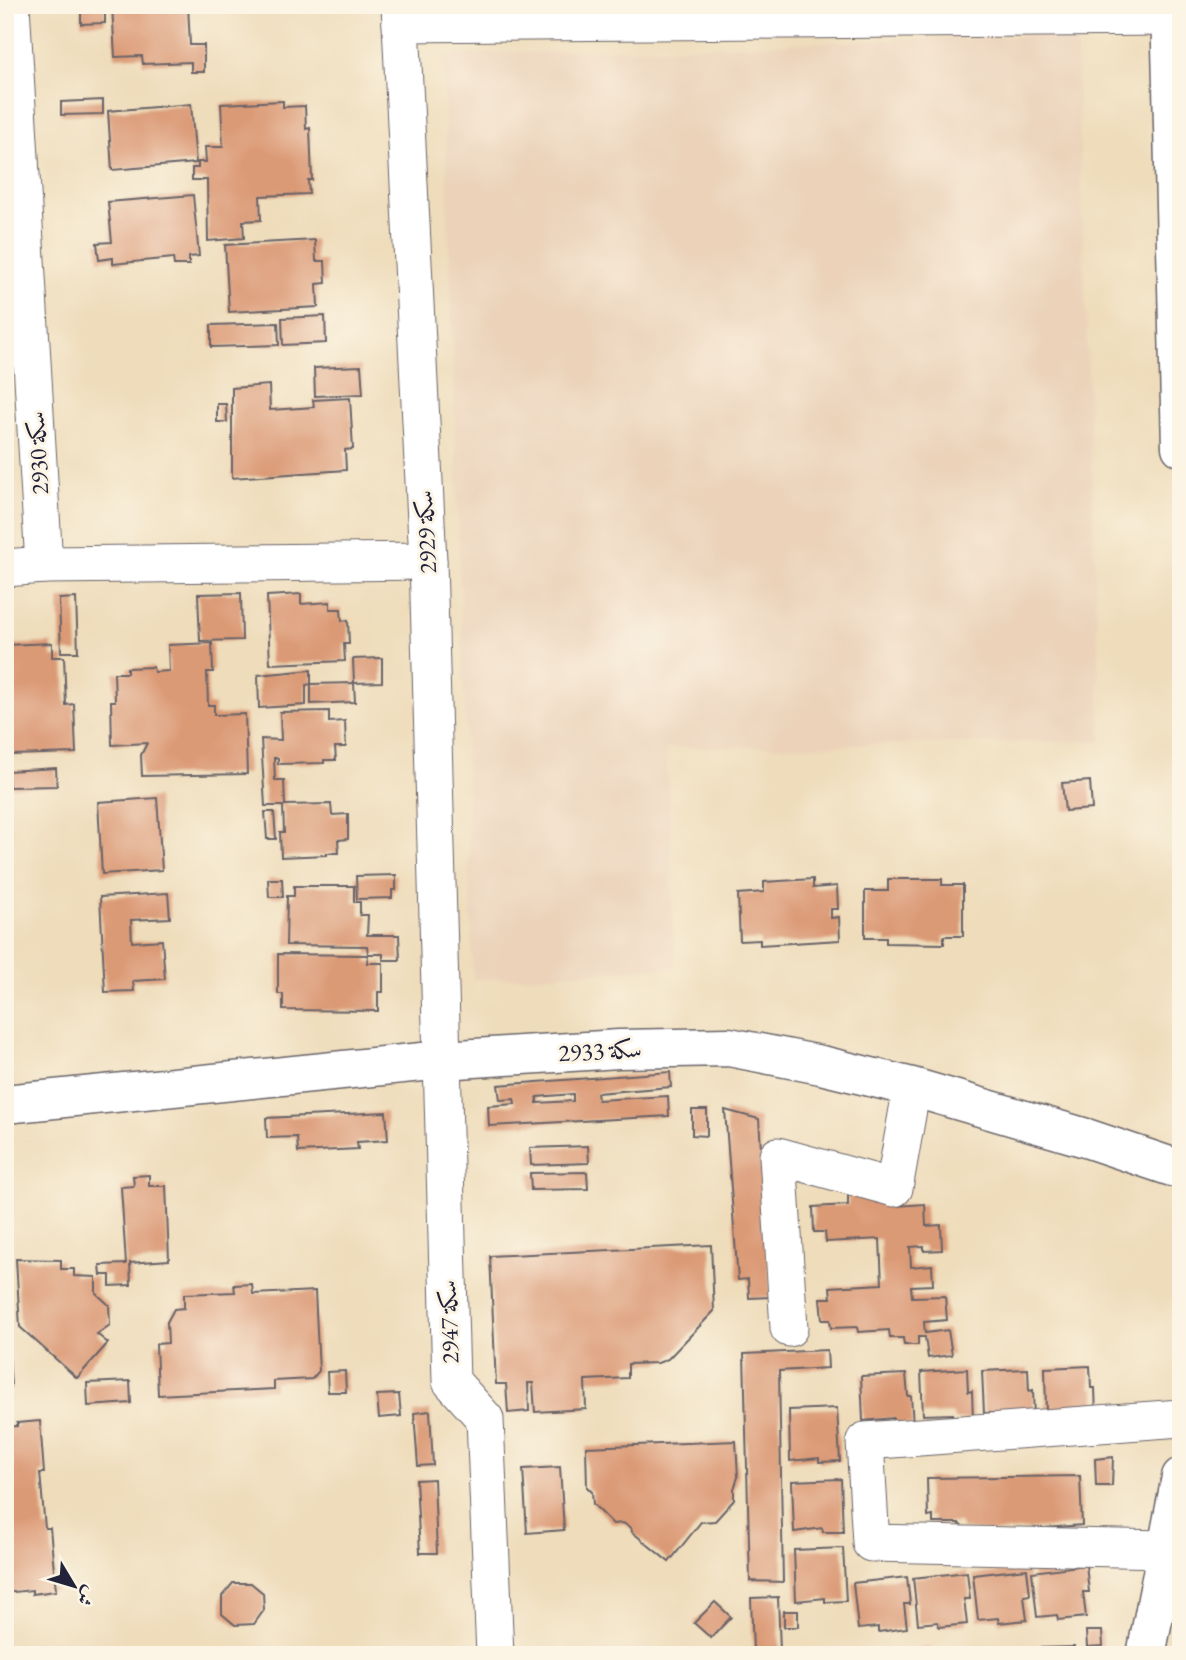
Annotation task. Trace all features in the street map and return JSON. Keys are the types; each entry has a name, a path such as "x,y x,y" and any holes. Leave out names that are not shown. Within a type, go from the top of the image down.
{"street":[{"name":"سكة 2930","path":"11,5 44,565"},
{"path":"400,14 1170,11 1181,447"},
{"name":"سكة 2929","path":"400,14 428,561 442,1060"},
{"path":"5,568 44,565 428,561"},
{"name":"سكة 2933","path":"5,1104 442,1060 619,1048 729,1047 912,1087 1086,1138 1181,1170"},
{"name":"سكة 2947","path":"442,1060 451,1381 485,1419 495,1655"},
{"path":"789,1328 778,1156 894,1188 912,1087"},
{"path":"1168,1549 871,1543 865,1441 1181,1418"},
{"path":"1146,1655 1181,1477"}],"shaded area":[{"path":"1076,34 1101,741 667,748 675,967 473,980 443,55"}],"building":[{"path":"81,5 105,5 105,23 81,24"},
{"path":"112,5 188,5 190,45 204,45 204,72 191,72 191,62 143,64 142,56 115,57"},
{"path":"103,100 103,114 61,115 61,102"},
{"path":"283,101 283,107 305,106 306,129 310,128 312,180 308,180 309,194 260,196 261,220 243,221 244,238 208,241 207,180 192,180 192,168 198,168 198,162 206,162 205,147 223,147 221,104"},
{"path":"191,104 196,163 112,170 108,111"},
{"path":"193,195 199,256 189,257 189,265 174,265 173,258 113,264 113,258 99,260 97,243 112,242 108,202"},
{"path":"315,240 316,261 325,261 326,283 317,284 318,307 229,312 225,245"},
{"path":"325,316 326,343 283,345 282,318"},
{"path":"278,323 279,345 211,347 211,325"},
{"path":"361,366 363,394 315,396 314,368"},
{"path":"269,385 270,410 314,407 313,400 350,398 353,449 345,450 346,470 232,478 232,388"},
{"path":"217,404 226,404 227,422 217,422"},
{"path":"241,593 242,640 200,641 198,594"},
{"path":"301,594 301,604 330,602 330,609 341,609 342,621 348,620 349,644 344,644 345,661 270,664 267,596"},
{"path":"76,598 78,652 61,652 59,599"},
{"path":"52,643 52,657 64,657 66,705 74,704 76,753 10,755 6,645"},
{"path":"212,643 213,672 207,672 208,705 214,705 214,715 245,714 247,774 142,776 141,755 147,743 112,745 111,701 115,701 114,673 127,673 127,668 153,667 154,672 169,671 168,645"},
{"path":"382,658 382,682 354,683 353,659"},
{"path":"311,670 311,684 306,685 306,705 259,708 258,675"},
{"path":"354,683 355,702 311,704 311,684"},
{"path":"329,711 329,722 345,721 346,747 335,747 336,760 324,760 324,763 278,764 278,758 274,758 275,780 284,780 285,805 331,804 332,815 348,814 348,839 338,840 339,853 281,857 283,806 265,806 261,739 281,740 280,712"},
{"path":"56,768 57,786 9,787 7,771"},
{"path":"1090,781 1092,809 1065,811 1062,783"},
{"path":"157,798 162,870 102,874 98,802"},
{"path":"265,812 274,812 276,839 267,839"},
{"path":"396,875 396,890 392,890 392,898 357,899 356,876"},
{"path":"268,879 282,879 283,897 269,897"},
{"path":"813,879 813,888 837,886 838,909 831,909 831,918 839,917 840,940 760,945 760,940 740,941 738,894 764,892 764,882"},
{"path":"888,879 942,879 942,885 963,885 963,936 944,936 944,944 886,943 886,938 865,938 865,891 888,891"},
{"path":"294,886 354,886 354,902 360,902 360,915 368,915 367,935 399,935 400,960 383,960 383,954 368,954 367,946 286,945 287,896 294,896"},
{"path":"168,893 170,918 131,920 132,942 162,940 165,979 133,981 134,991 105,992 100,897"},
{"path":"278,954 368,955 367,963 383,963 383,992 378,992 378,1011 283,1010 283,994 278,994"},
{"path":"670,1072 671,1087 597,1093 598,1100 668,1096 669,1116 489,1126 488,1106 515,1104 514,1099 500,1100 498,1085","holes":["573,1094 573,1101 537,1103 537,1097"]},
{"path":"692,1110 707,1110 707,1136 692,1135"},
{"path":"725,1110 759,1119 771,1297 749,1298 748,1279 738,1280"},
{"path":"386,1112 388,1140 357,1142 358,1149 298,1152 297,1137 267,1138 266,1118"},
{"path":"588,1146 589,1163 531,1165 530,1148"},
{"path":"587,1172 588,1189 531,1190 530,1173"},
{"path":"149,1175 149,1186 166,1186 169,1260 130,1263 131,1285 110,1286 110,1275 101,1275 100,1265 126,1264 121,1187 134,1186 133,1176"},
{"path":"897,1193 897,1206 925,1204 926,1226 941,1225 942,1250 924,1251 924,1246 910,1247 911,1267 932,1265 933,1285 911,1286 912,1297 945,1296 947,1320 924,1322 925,1333 948,1330 952,1355 928,1358 925,1337 918,1337 918,1345 904,1345 903,1338 890,1338 889,1330 858,1332 857,1327 831,1328 830,1320 822,1320 820,1298 831,1298 830,1287 882,1284 880,1239 826,1242 825,1232 814,1232 813,1207 848,1205 848,1196"},
{"path":"711,1245 714,1311 668,1359 658,1363 628,1364 628,1378 585,1380 586,1409 535,1412 533,1383 528,1383 529,1411 508,1413 506,1384 496,1384 490,1256"},
{"path":"16,1259 61,1260 61,1269 74,1269 74,1276 96,1277 96,1293 109,1305 110,1325 97,1334 108,1343 77,1378 20,1327"},
{"path":"252,1284 253,1294 315,1291 319,1371 312,1379 274,1381 274,1389 158,1395 156,1344 168,1343 167,1322 174,1309 184,1308 184,1294 235,1292 234,1285"},
{"path":"7,1325 11,1387 5,1387"},
{"path":"827,1350 828,1368 779,1371 783,1582 750,1581 744,1354"},
{"path":"1090,1366 1091,1388 1095,1388 1096,1416 1046,1412 1045,1368"},
{"path":"967,1369 968,1392 972,1391 973,1419 954,1420 953,1414 923,1415 921,1372"},
{"path":"1028,1369 1029,1391 1033,1390 1034,1418 1014,1413 984,1413 982,1371"},
{"path":"345,1371 346,1392 328,1392 327,1372"},
{"path":"906,1374 913,1424 893,1425 893,1418 863,1421 861,1376"},
{"path":"130,1381 131,1403 88,1406 87,1383"},
{"path":"399,1394 401,1416 379,1418 377,1395"},
{"path":"837,1408 840,1461 819,1462 819,1458 790,1461 789,1410"},
{"path":"430,1411 433,1465 418,1466 414,1413"},
{"path":"40,1421 44,1473 40,1473 45,1528 50,1528 56,1591 5,1593 5,1532 10,1532 5,1490 5,1427"},
{"path":"736,1441 738,1477 734,1500 715,1521 701,1522 669,1562 632,1532 631,1528 623,1523 613,1524 593,1504 592,1492 587,1487 586,1447"},
{"path":"1113,1457 1112,1486 1096,1486 1095,1459"},
{"path":"560,1467 564,1530 527,1533 523,1469"},
{"path":"1080,1476 1082,1525 996,1532 963,1529 959,1523 933,1523 933,1516 928,1517 927,1478"},
{"path":"434,1479 437,1553 420,1553 416,1480"},
{"path":"841,1479 843,1532 823,1532 822,1528 794,1532 792,1481"},
{"path":"843,1548 846,1601 825,1602 825,1598 796,1601 794,1550"},
{"path":"1086,1565 1089,1592 1083,1592 1086,1617 1058,1620 1057,1615 1037,1617 1032,1572"},
{"path":"1027,1569 1030,1595 1024,1596 1027,1620 999,1623 998,1618 978,1620 973,1575"},
{"path":"967,1572 970,1599 964,1599 967,1624 939,1627 938,1622 918,1624 913,1578"},
{"path":"907,1577 910,1604 904,1604 907,1628 878,1632 878,1627 858,1629 853,1583"},
{"path":"233,1583 251,1583 263,1593 264,1610 254,1624 235,1625 222,1614 222,1596"},
{"path":"778,1597 780,1651 753,1651 751,1598"},
{"path":"715,1602 731,1617 711,1638 694,1623"},
{"path":"784,1611 798,1611 798,1627 784,1627"},
{"path":"1086,1631 1102,1631 1103,1646 1087,1647"},
{"path":"1074,1647 1074,1655 967,1655 967,1650"},
{"path":"931,1648 931,1655 912,1655 912,1649"}]}
